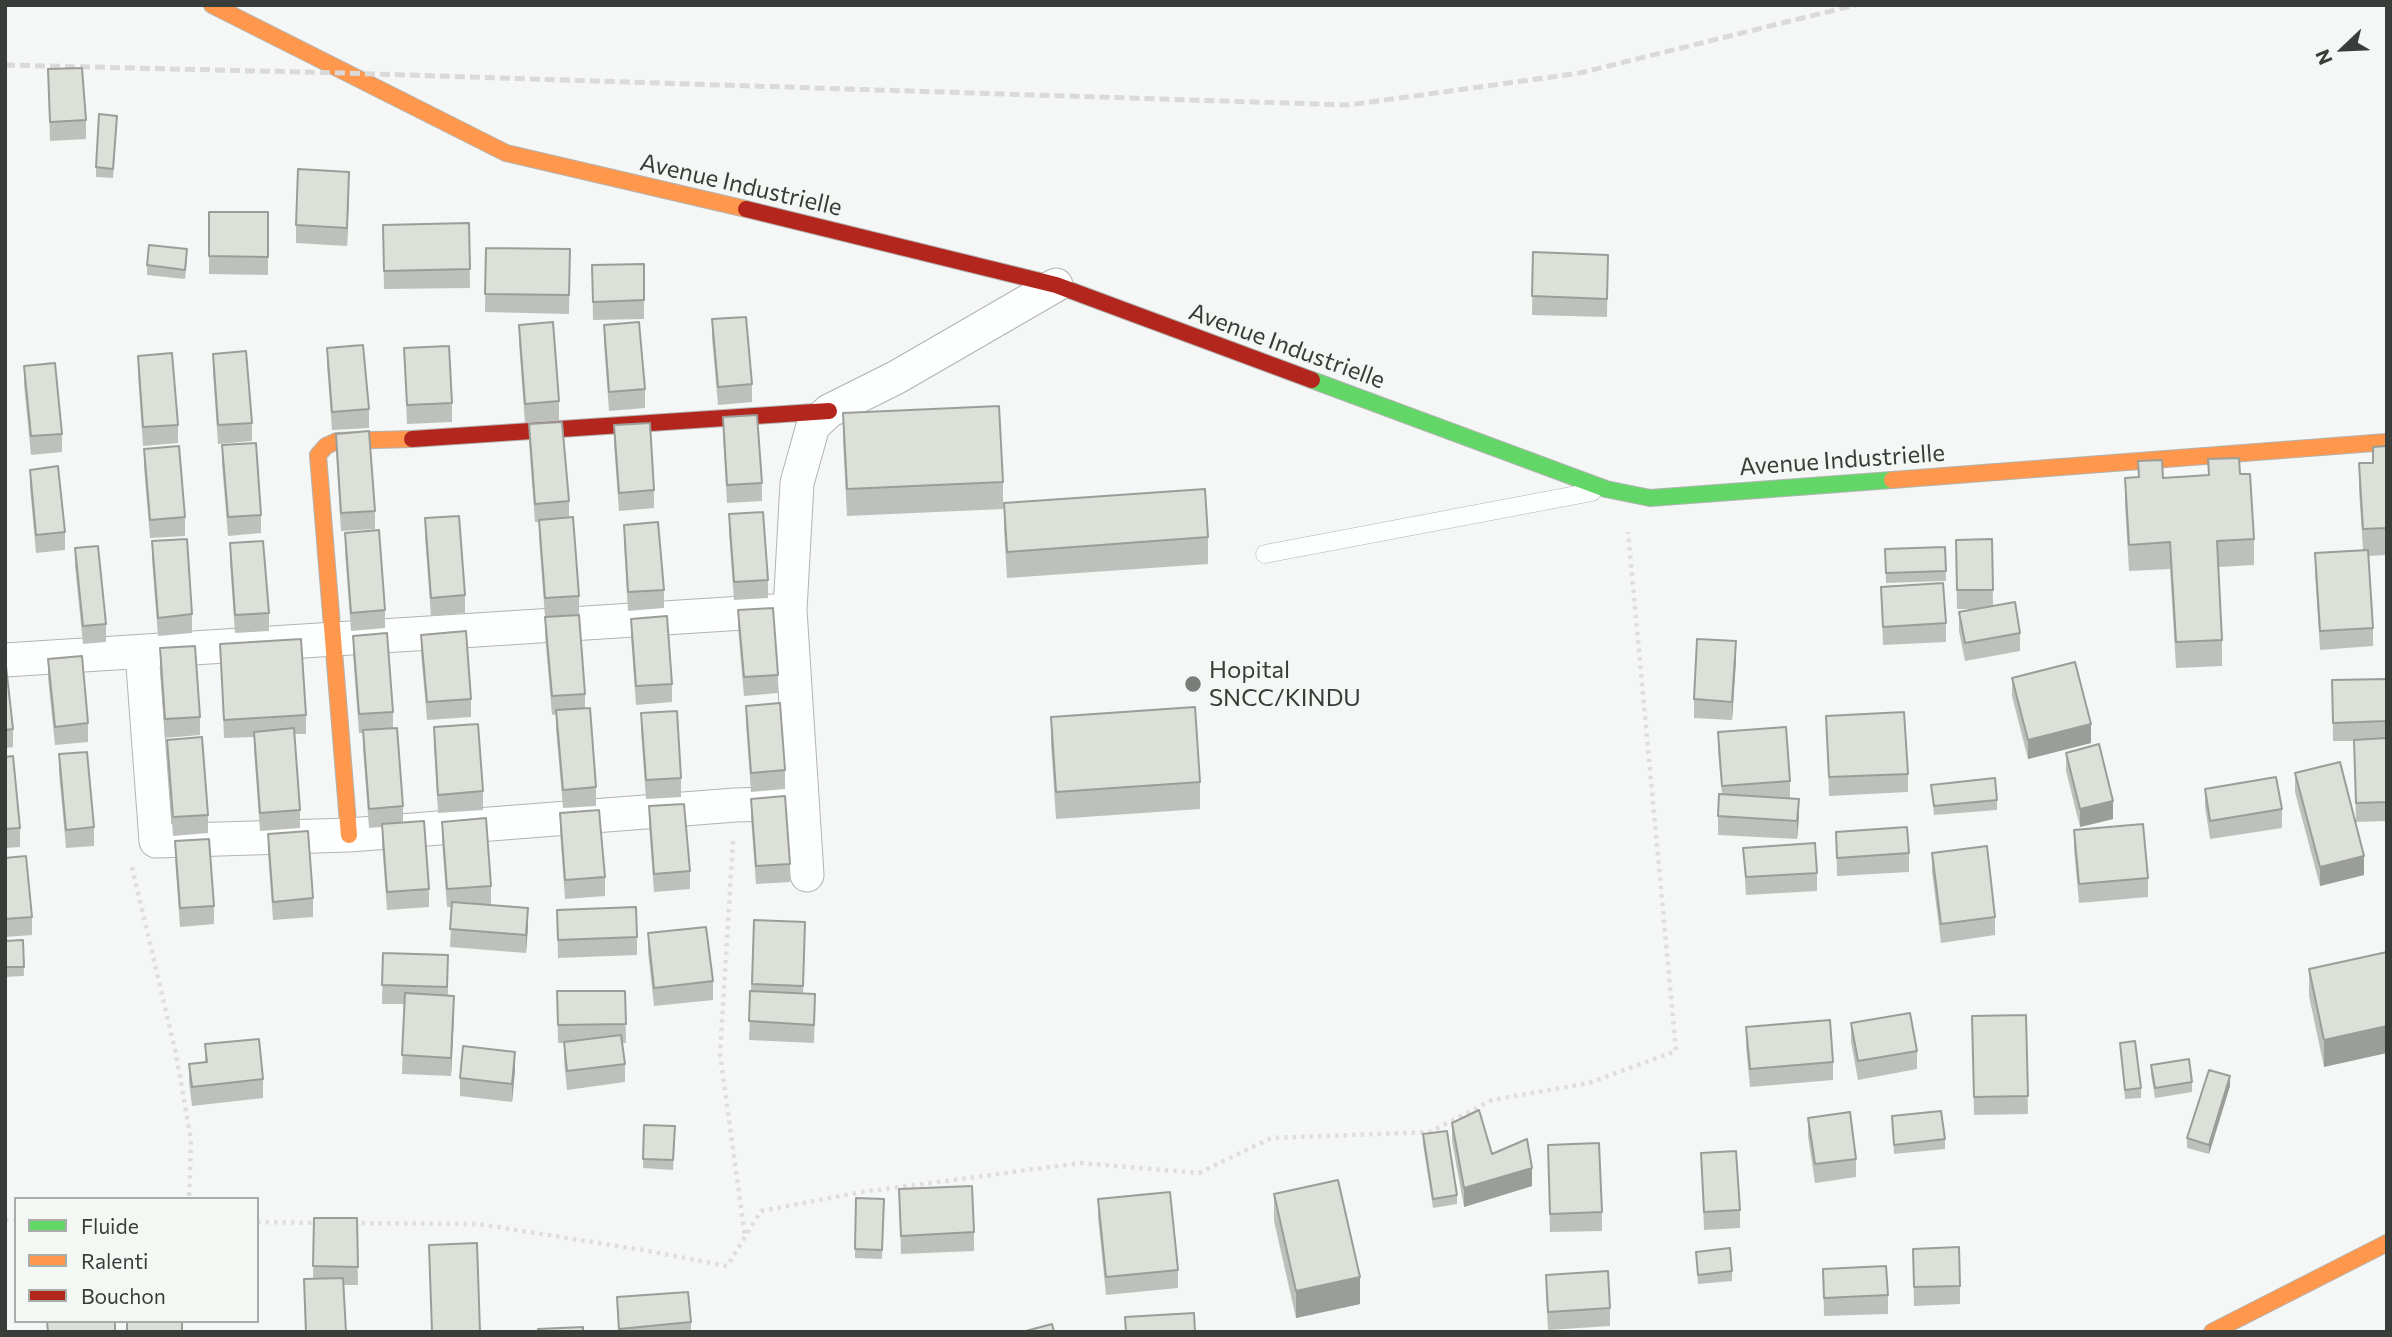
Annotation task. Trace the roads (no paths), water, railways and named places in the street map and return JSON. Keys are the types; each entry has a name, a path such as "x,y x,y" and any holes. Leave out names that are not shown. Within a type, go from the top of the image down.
{"street":[{"name":"Avenue Industrielle","path":"212,5 506,153 1056,285 1615,491 1650,498 2387,442"},
{"path":"807,875 790,610 797,482 813,426 829,411 897,377 1056,285"},
{"path":"349,835 318,455 326,446 337,441 432,438 829,411"},
{"path":"5,660 790,610"},
{"path":"142,652 156,841 349,835 735,805 803,803"},
{"path":"2212,1332 2387,1242"}],"lane":[{"path":"1265,554 1615,491"}],"railway":[{"path":"5,65 1349,105 1580,73 1855,5"}],"place":[{"name":"Hopital SNCC/KINDU","path":"1193,684"}]}
